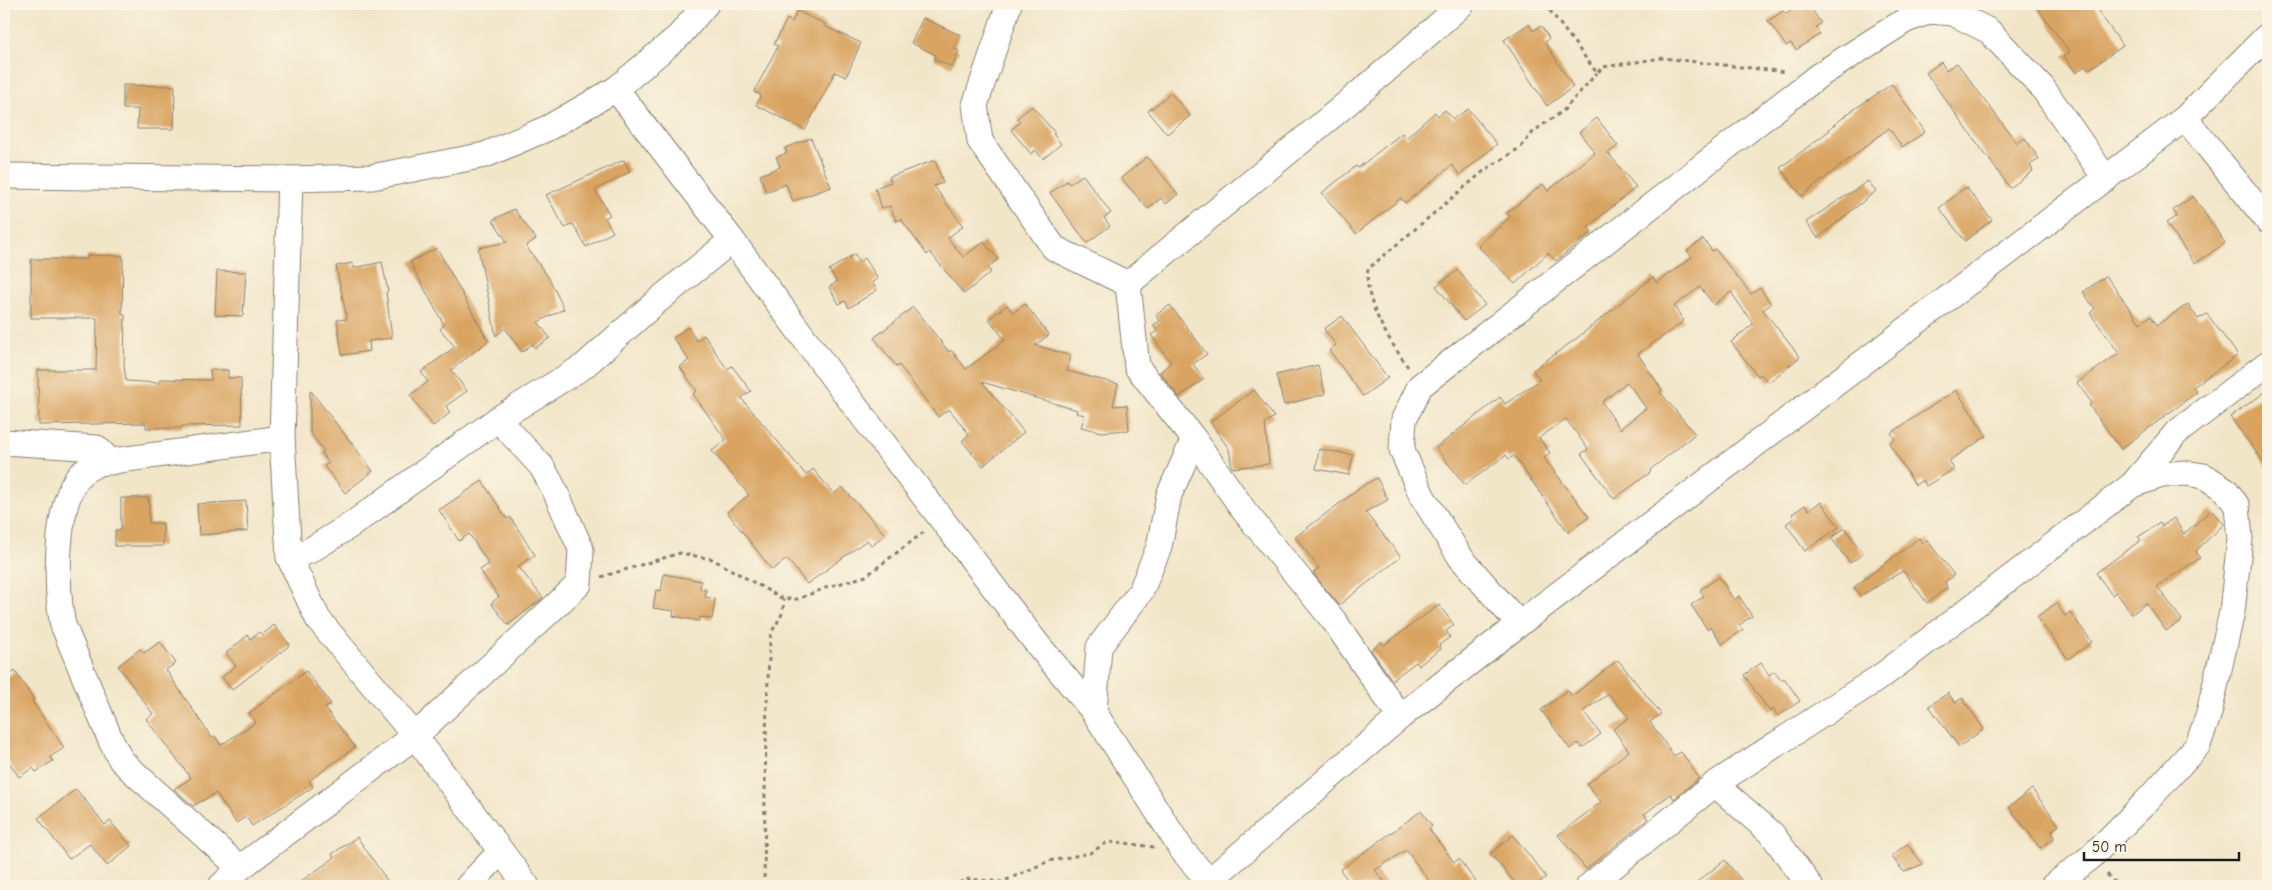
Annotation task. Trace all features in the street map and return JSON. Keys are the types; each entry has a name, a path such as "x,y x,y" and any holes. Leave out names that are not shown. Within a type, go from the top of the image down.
{"street":[{"path":"4,176 290,179 372,177 485,155 548,128 616,89 679,36 706,4"},
{"path":"1009,4 975,105 980,141 1054,248 1128,284"},
{"path":"1128,284 1393,66 1462,4"},
{"path":"1519,624 1461,558 1422,496 1402,450 1404,419 1420,386 1818,76 1906,20 1930,11 1953,13 1989,31 2042,87 2106,179"},
{"path":"616,89 1038,645 1094,712 1182,850 1211,883 1400,717 1519,624 2185,118 2268,36"},
{"path":"2185,118 2268,221"},
{"path":"290,179 282,438 288,557 318,619 415,736 527,886"},
{"path":"288,557 309,551 351,525 498,419 584,366 654,303 732,240"},
{"path":"1128,284 1137,367 1194,439 1245,512 1334,621 1400,717"},
{"path":"1589,886 1715,784 1883,675 2132,485 2176,433 2268,363"},
{"path":"221,886 240,868 415,736 580,584 581,549 555,491 542,467 498,419"},
{"path":"240,868 178,814 121,760 111,741 63,625 58,604 57,583 64,510 72,486 80,474 98,463 282,438"},
{"path":"1094,712 1099,647 1141,591 1159,547 1169,495 1194,439"},
{"path":"4,442 98,448 110,462"},
{"path":"2053,886 2091,857 2198,746 2209,714 2232,612 2240,539 2237,506 2226,490 2204,476 2185,473 2162,475 2132,485"},
{"path":"1715,784 1772,834 1810,886"},
{"path":"468,886 501,851"}],"path":[{"path":"1545,4 1597,73"},
{"path":"1420,386 1382,329 1366,280 1368,269 1485,170 1522,146 1534,131 1563,111 1604,67 1662,58 1818,76"},
{"path":"580,584 680,553 712,559 783,599 798,599 828,587 866,576 941,518"},
{"path":"764,886 770,632 780,620 784,609 783,599"},
{"path":"952,886 968,879 1002,882 1050,861 1090,853 1106,844 1116,842 1182,850"}],"building":[{"path":"1801,4 1808,4 1821,23 1816,27 1820,34 1796,50 1791,43 1786,46 1768,21 1783,11 1786,14"},
{"path":"2034,4 2093,4 2123,46 2088,70 2085,66 2076,73 2064,56 2070,52"},
{"path":"797,11 861,43 846,77 835,72 805,130 756,105 761,95 754,92 778,46 774,44 787,19 792,22"},
{"path":"923,18 960,35 954,48 959,51 952,67 934,59 936,55 911,43"},
{"path":"1529,24 1533,31 1541,26 1549,38 1545,42 1573,87 1547,106 1504,40"},
{"path":"1941,62 1946,70 1957,63 2017,143 2025,138 2039,159 2030,165 2033,171 2010,188 1926,73"},
{"path":"1892,84 1925,132 1902,147 1889,128 1802,196 1780,168 1830,130 1850,112"},
{"path":"123,85 175,86 174,129 137,129 138,109 123,109"},
{"path":"1171,93 1190,116 1167,134 1148,111"},
{"path":"1032,106 1055,133 1053,134 1061,144 1043,159 1035,150 1031,154 1011,130 1020,122 1017,118"},
{"path":"1468,109 1497,144 1460,175 1452,165 1405,203 1401,198 1356,234 1322,193 1356,166 1358,168 1402,133 1406,138 1435,112 1438,116 1445,110 1453,119"},
{"path":"1597,118 1618,146 1608,153 1636,187 1588,227 1592,232 1556,261 1548,253 1515,284 1478,246 1510,217 1507,213 1543,184 1548,191 1595,153 1579,132"},
{"path":"811,138 831,187 793,201 786,184 766,192 760,175 780,167 776,157 787,153 785,148"},
{"path":"1147,157 1178,194 1166,204 1161,198 1148,209 1121,178"},
{"path":"624,160 630,172 595,190 610,215 605,218 613,232 586,247 573,224 565,228 546,195"},
{"path":"935,160 943,183 934,186 963,226 948,238 963,257 984,242 998,259 988,268 991,272 964,294 930,252 927,255 901,219 896,221 890,206 882,208 875,188 891,182 889,177"},
{"path":"1083,175 1111,213 1104,218 1110,226 1087,243 1050,193 1067,181 1069,184"},
{"path":"1868,181 1876,191 1818,238 1806,222"},
{"path":"1966,187 1992,220 1965,241 1939,208"},
{"path":"2193,196 2225,243 2195,264 2166,223 2177,216 2173,210"},
{"path":"514,209 536,239 526,246 550,280 564,309 538,322 550,338 535,348 532,344 522,352 505,328 496,336 478,248 507,242 493,220"},
{"path":"1703,239 1712,251 1715,249 1751,294 1760,288 1771,304 1763,310 1800,357 1768,383 1761,374 1758,376 1731,342 1753,324 1731,292 1714,305 1700,287 1674,306 1684,321 1638,354 1662,390 1660,392 1695,434 1650,470 1651,472 1614,499 1581,454 1588,449 1566,419 1539,438 1550,453 1544,458 1589,517 1568,532 1514,456 1509,459 1506,455 1465,485 1436,448 1500,397 1505,404 1540,380 1533,370 1577,338 1653,277 1657,283 1692,257 1687,251","holes":["1627,382 1646,408 1620,429 1602,402"]},
{"path":"437,248 488,341 451,370 467,391 446,406 450,413 433,426 410,395 428,382 421,372 455,347 440,329 444,325 410,262"},
{"path":"855,254 859,262 865,258 878,279 872,282 877,290 849,308 845,301 839,304 829,287 837,282 829,270"},
{"path":"87,255 123,256 122,315 125,315 124,365 126,381 160,383 160,379 211,380 210,370 228,370 228,378 241,378 242,425 146,428 146,423 39,425 38,370 96,370 97,318 31,318 31,259 87,259"},
{"path":"382,262 388,291 386,292 392,338 369,341 370,351 342,355 337,320 347,319 336,266 352,263 354,268"},
{"path":"1458,270 1485,305 1464,321 1436,286"},
{"path":"217,271 246,272 243,316 215,315"},
{"path":"2106,276 2140,323 2151,316 2157,325 2188,304 2198,319 2207,314 2238,355 2193,387 2197,392 2121,449 2089,405 2092,403 2077,383 2119,353 2090,313 2095,309 2083,292"},
{"path":"1025,304 1049,335 1035,345 1071,356 1067,371 1118,384 1113,406 1127,405 1129,430 1101,432 1081,427 1085,415 1076,413 1077,410 982,382 1024,432 983,466 962,441 969,434 949,409 938,417 899,365 897,367 874,338 913,307 949,352 951,350 966,369 1005,340 989,319 1007,305 1013,313"},
{"path":"1170,305 1207,354 1193,364 1204,379 1179,397 1160,372 1171,362 1151,335 1157,331 1153,325 1160,321 1156,315"},
{"path":"1342,316 1388,378 1363,396 1329,350 1336,345 1324,329"},
{"path":"688,327 697,341 704,335 727,369 732,366 751,391 741,398 806,475 813,469 834,494 842,487 885,534 872,546 867,540 807,584 787,559 772,570 727,512 749,495 712,451 726,440 693,394 697,391 680,367 689,360 673,338"},
{"path":"1318,365 1325,394 1284,405 1276,375"},
{"path":"310,390 373,471 345,493 324,466 329,463 321,453 324,451 310,432"},
{"path":"1254,390 1274,417 1265,423 1269,464 1232,468 1229,449 1210,422"},
{"path":"1956,390 1987,436 1949,461 1954,469 1926,486 1923,480 1915,485 1889,443 1895,439 1891,433"},
{"path":"2268,390 2268,468 2230,417"},
{"path":"1319,449 1353,455 1349,475 1316,469"},
{"path":"1377,478 1388,500 1365,512 1401,557 1339,605 1313,573 1319,568 1295,537 1364,485"},
{"path":"482,481 507,519 510,517 535,555 518,566 543,598 508,625 491,603 499,597 480,570 489,564 469,534 459,541 439,510"},
{"path":"121,498 149,498 149,523 163,523 163,546 115,546 115,530 121,530"},
{"path":"246,501 248,531 199,535 197,504"},
{"path":"1821,502 1839,527 1805,551 1786,524 1794,518 1792,514 1805,505 1809,510"},
{"path":"2211,510 2224,524 2196,551 2200,558 2157,586 2182,620 2166,631 2146,603 2132,614 2116,592 2112,595 2096,573 2141,540 2138,537 2160,523 2162,526 2174,518 2184,534"},
{"path":"1845,528 1863,554 1850,563 1831,538"},
{"path":"1919,538 1923,543 1927,540 1954,575 1945,582 1947,588 1927,603 1903,571 1860,596 1854,587"},
{"path":"664,574 701,581 700,589 706,590 705,597 715,599 712,619 700,617 699,621 673,616 674,611 653,608 656,590 661,591"},
{"path":"1719,577 1734,600 1739,596 1752,616 1739,625 1743,630 1722,644 1711,627 1707,629 1691,605 1704,596 1700,590"},
{"path":"2056,603 2065,616 2070,612 2092,642 2068,659 2037,617"},
{"path":"1439,605 1454,625 1446,631 1450,637 1439,645 1441,649 1419,665 1416,662 1392,680 1371,650 1381,642 1384,645"},
{"path":"274,625 290,645 232,690 222,677 236,666 226,653 248,635 250,639 259,632 262,635"},
{"path":"160,642 176,663 166,670 212,738 215,736 221,745 256,722 249,713 306,671 331,704 325,708 355,747 309,781 313,787 252,826 246,817 236,823 216,793 193,806 174,789 191,778 146,719 153,714 118,666 140,649 144,653"},
{"path":"1618,660 1661,714 1650,722 1674,756 1681,752 1699,778 1674,799 1671,794 1644,814 1648,819 1586,869 1558,835 1601,802 1587,784 1629,751 1613,729 1629,718 1609,694 1583,711 1601,734 1582,748 1578,743 1570,749 1541,710 1568,690 1572,696"},
{"path":"1761,663 1769,675 1774,671 1780,679 1785,679 1800,701 1778,716 1773,709 1770,712 1744,675"},
{"path":"15,671 34,700 32,701 64,748 50,757 53,761 36,772 33,768 19,777 4,755 4,679"},
{"path":"1948,693 1955,703 1962,698 1984,729 1959,747 1929,706"},
{"path":"76,789 105,825 110,821 131,846 107,866 90,844 69,859 38,818"},
{"path":"2032,789 2059,825 2052,831 2054,838 2040,848 2009,807"},
{"path":"1421,811 1432,826 1429,829 1454,862 1459,859 1479,886 1433,886 1406,850 1375,870 1388,886 1353,886 1340,870"},
{"path":"1513,835 1546,877 1535,886 1518,886 1490,854"},
{"path":"357,837 391,886 294,886 334,858 332,854"},
{"path":"1907,844 1923,864 1904,872 1891,856"},
{"path":"1725,860 1746,886 1692,886"}]}
